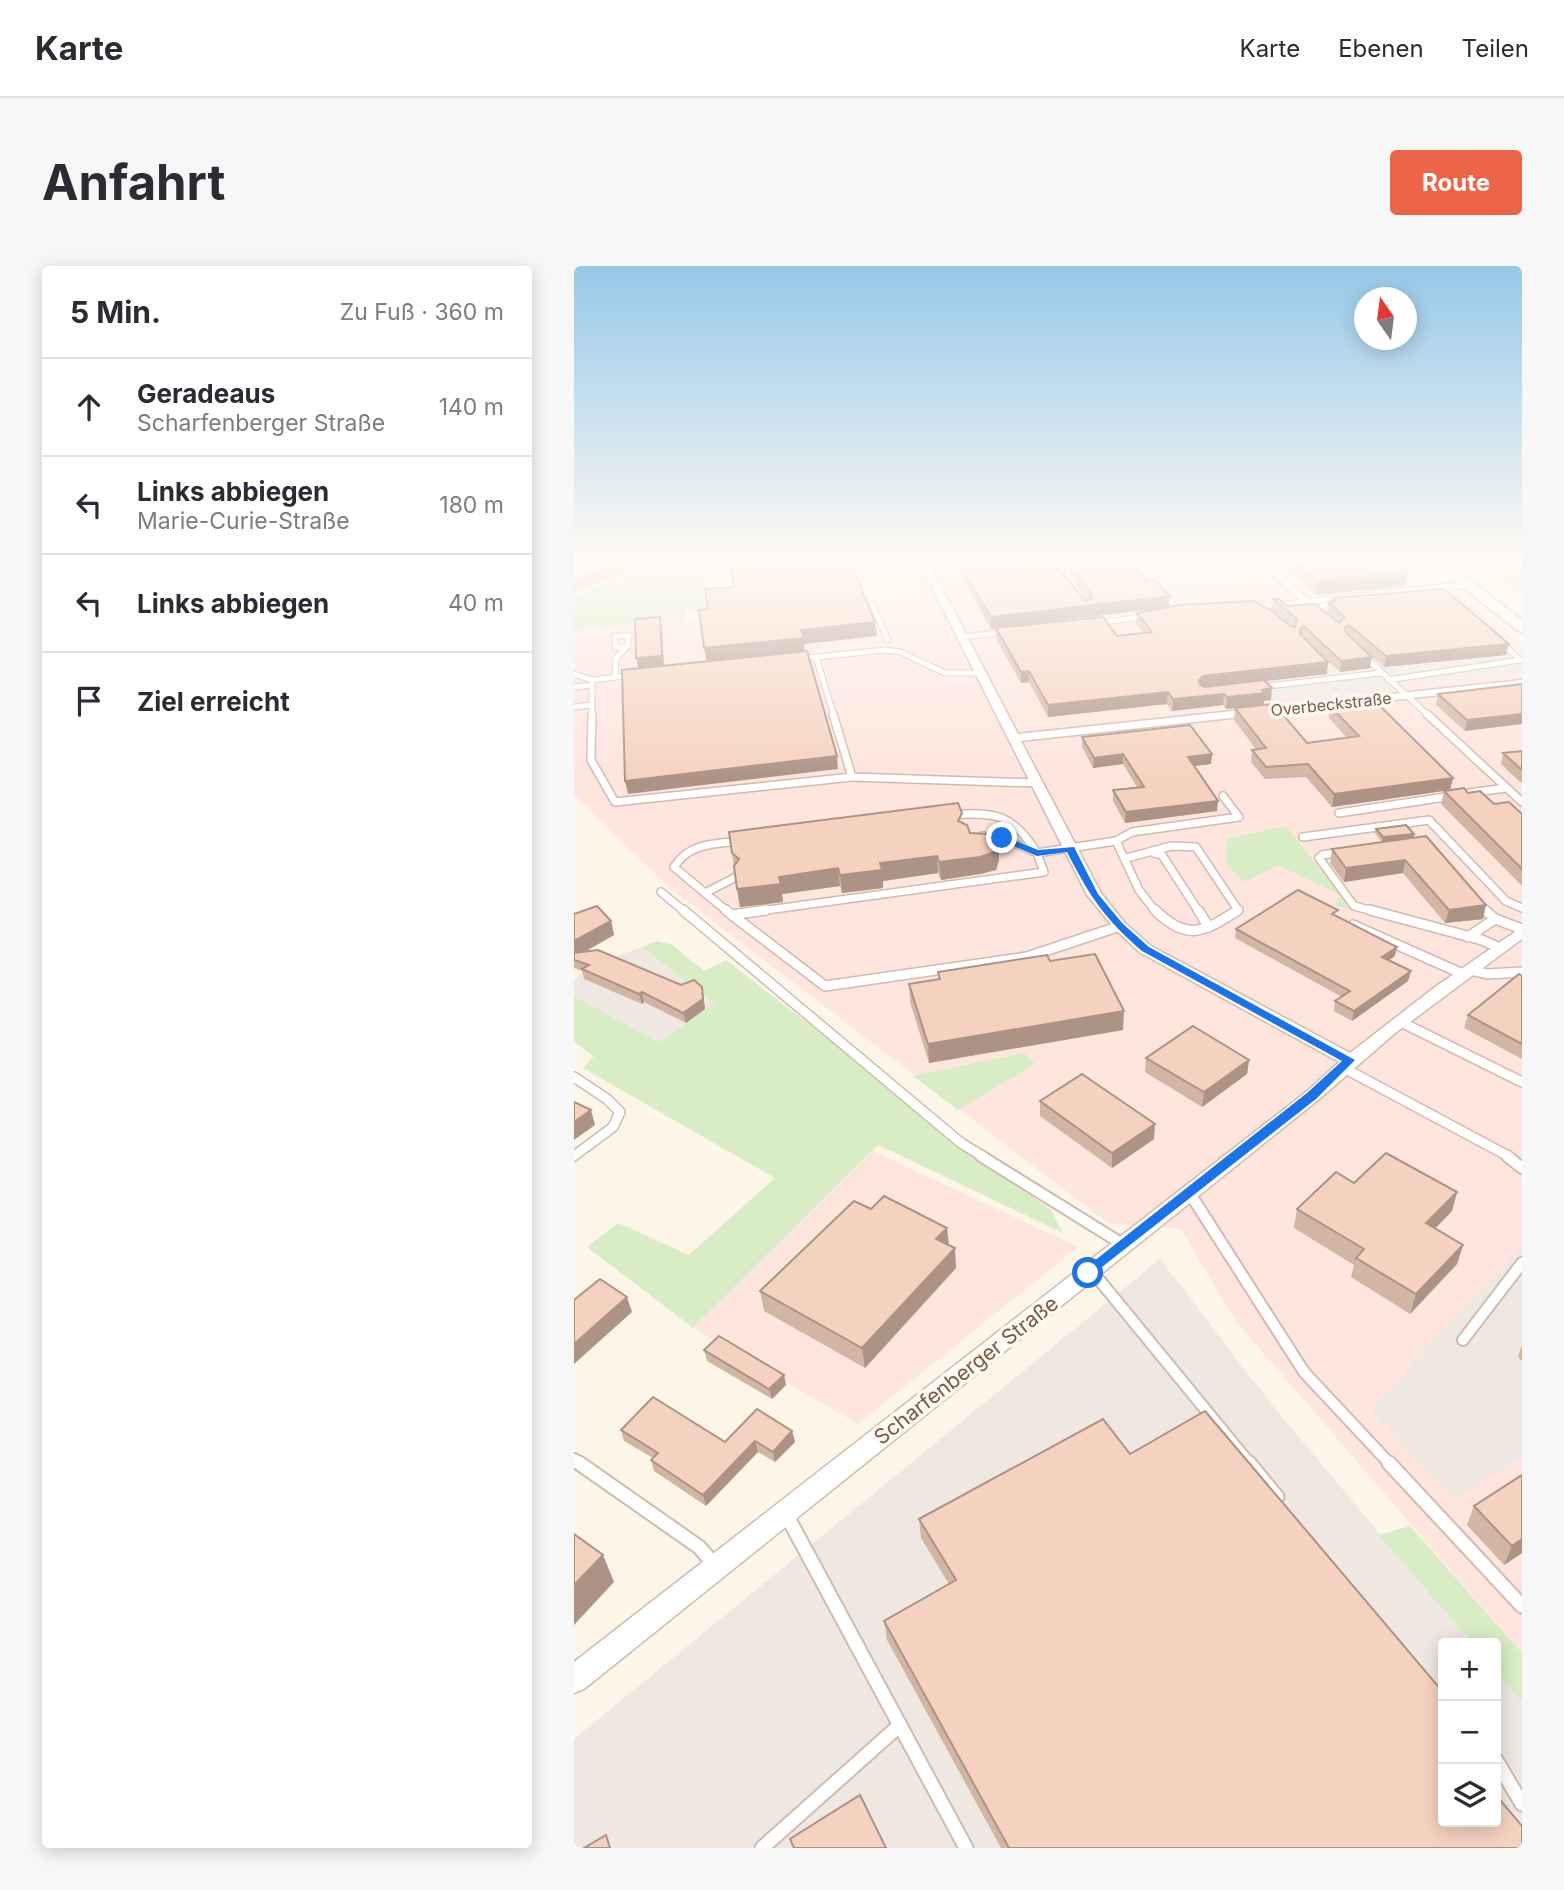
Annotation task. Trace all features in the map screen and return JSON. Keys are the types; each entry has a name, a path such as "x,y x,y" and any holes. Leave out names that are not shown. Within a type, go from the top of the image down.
{"street":[{"path":"960,633 1094,895 1120,926 1145,949 1346,1063"},
{"name":"Overbeckstraße","path":"1014,738 1522,684"},
{"name":"Scharfenberger Straße","path":"574,1679 718,1568 1312,1096 1346,1063 1399,1021 1522,931"}],"lane":[{"path":"885,633 888,640"},
{"path":"962,637 1000,633"},
{"path":"1388,680 1520,660 1496,637"},
{"path":"615,677 616,658 628,647"},
{"path":"789,659 884,650 900,652 945,673 981,673"},
{"path":"1360,653 1522,802"},
{"path":"816,657 852,777"},
{"path":"1329,669 1338,678"},
{"path":"1257,687 1381,673"},
{"path":"574,674 592,682"},
{"path":"574,687 641,674"},
{"path":"592,682 590,760 615,802 852,777 1037,783"},
{"path":"574,707 591,705"},
{"path":"1339,813 1506,788"},
{"path":"973,836 1002,838 1037,853 1070,849 1116,841 1132,832 1239,817 1223,796"},
{"path":"732,915 1044,872 1037,853 1021,827 1003,817 965,813 937,817"},
{"path":"1303,836 1429,820 1506,901 1522,908"},
{"path":"747,840 692,849 678,860 674,867 825,986 1027,957 1120,926"},
{"path":"1116,841 1127,859 1140,892 1163,917 1185,931 1203,931 1238,910 1196,847 1190,844 1158,848 1154,853"},
{"path":"1348,852 1322,855 1319,858 1354,906 1500,948"},
{"path":"1127,859 1154,853 1161,855 1209,927"},
{"path":"705,893 736,877"},
{"path":"661,892 961,1143 1124,1245"},
{"path":"1474,900 1495,919 1522,931"},
{"path":"1468,937 1495,919"},
{"path":"1353,925 1468,973 1522,972"},
{"path":"1399,1021 1522,1082"},
{"path":"1346,1063 1510,1157 1522,1168"},
{"path":"574,1077 607,1099 620,1112 612,1127 574,1156"},
{"path":"1189,1192 1304,1372 1522,1606"},
{"path":"1463,1340 1522,1263"},
{"path":"1091,1271 1282,1502"},
{"path":"574,1459 699,1547 718,1568"},
{"path":"785,1513 966,1848"},
{"path":"762,1848 900,1725"},
{"path":"1498,1764 1522,1804"}],"shaded area":[{"path":"574,633 1507,633 1522,645 1522,920 1518,923 1522,925 1522,1653 1235,1320 1181,1229 1108,1223 671,889 574,795"},
{"path":"1143,633 1484,633 1522,663 1522,673 1169,712 1132,664 1150,642"},
{"path":"642,947 716,1003 659,1042 574,996 574,979 601,962"},
{"path":"873,1151 1078,1247 858,1424 693,1328"},
{"path":"1522,1246 1522,1457 1455,1499 1370,1409"},
{"path":"1160,1259 1272,1405 1468,1638 1438,1638 1438,1827 1501,1827 1501,1677 1522,1702 1522,1848 574,1848 574,1739"}],"green space":[{"path":"1286,826 1349,906 1345,909 1334,903 1341,896 1278,865 1244,882 1226,864 1227,839"},
{"path":"656,941 671,944 704,971 726,960 1051,1210 1063,1233 878,1145 693,1328 587,1247 618,1223 689,1255 775,1178 583,1068 594,1056 574,1042 574,996 659,1042 715,1003 642,947"},
{"path":"1024,1053 1035,1064 958,1110 913,1076"},
{"path":"1410,1526 1522,1653 1522,1702 1501,1677 1501,1638 1468,1638 1379,1535"}],"building":[{"path":"635,633 661,633 662,656 636,658"},
{"path":"702,633 802,633 804,638 704,648"},
{"path":"999,633 1115,633 1117,636 1145,633 1300,633 1328,662 1203,676 1199,680 1200,685 1205,687 1264,680 1272,688 1262,690 1265,693 1173,699 1168,692 1048,705 1029,671 1021,672"},
{"path":"1311,633 1346,633 1372,657 1341,661"},
{"path":"1358,633 1496,633 1509,644 1386,656"},
{"path":"807,651 837,756 625,781 622,670"},
{"path":"1522,684 1522,714 1467,720 1438,694"},
{"path":"1375,701 1453,778 1334,794 1308,764 1266,767 1252,750 1266,748 1235,708 1274,704 1307,743 1359,736 1330,706"},
{"path":"1190,725 1212,754 1188,757 1218,801 1126,812 1113,790 1144,787 1123,754 1094,758 1082,737"},
{"path":"1522,751 1522,770 1503,753"},
{"path":"1464,788 1468,793 1480,791 1494,804 1509,802 1522,814 1522,869 1444,791"},
{"path":"958,803 962,813 958,821 967,825 970,833 989,834 999,842 995,852 980,857 939,862 937,856 880,863 882,870 840,875 838,868 779,877 781,884 737,889 734,866 739,859 732,853 729,832"},
{"path":"1406,825 1414,834 1383,837 1376,829"},
{"path":"1426,836 1486,905 1449,910 1405,860 1346,868 1332,849"},
{"path":"1298,890 1338,910 1332,914 1397,947 1382,957 1411,971 1354,1011 1335,1001 1350,991 1236,929"},
{"path":"597,906 611,921 574,941 574,914"},
{"path":"598,950 681,985 694,980 702,987 703,999 683,1013 642,992 639,994 582,969 589,965 574,960 574,953"},
{"path":"1095,954 1124,1011 928,1044 909,984 940,979 938,972 1047,955 1050,961"},
{"path":"1519,974 1522,976 1522,1044 1468,1015"},
{"path":"1193,1026 1249,1060 1204,1092 1146,1058"},
{"path":"1082,1074 1155,1124 1112,1153 1040,1101"},
{"path":"574,1102 591,1110 574,1122"},
{"path":"1386,1153 1457,1192 1426,1223 1463,1245 1416,1294 1356,1258 1364,1249 1297,1209 1336,1172 1354,1183"},
{"path":"884,1196 947,1228 936,1239 955,1248 862,1348 760,1291 854,1201 871,1209"},
{"path":"600,1279 627,1297 574,1344 574,1300"},
{"path":"719,1336 784,1375 769,1389 704,1350"},
{"path":"653,1397 725,1442 757,1409 792,1431 773,1452 755,1441 703,1495 651,1460 658,1453 621,1430"},
{"path":"1205,1411 1438,1686 1438,1827 1501,1827 1501,1801 1522,1826 1522,1848 1009,1848 884,1621 956,1580 919,1519 1103,1419 1130,1454"},
{"path":"1522,1475 1522,1539 1512,1546 1474,1506"},
{"path":"574,1534 603,1555 574,1585"},
{"path":"860,1795 886,1848 794,1848 790,1839"},
{"path":"606,1835 610,1848 584,1848"}],"route":[{"path":"1002,838 1037,853 1070,849 1094,895 1108,914 1145,949 1349,1060 1312,1096 1088,1273"}]}
